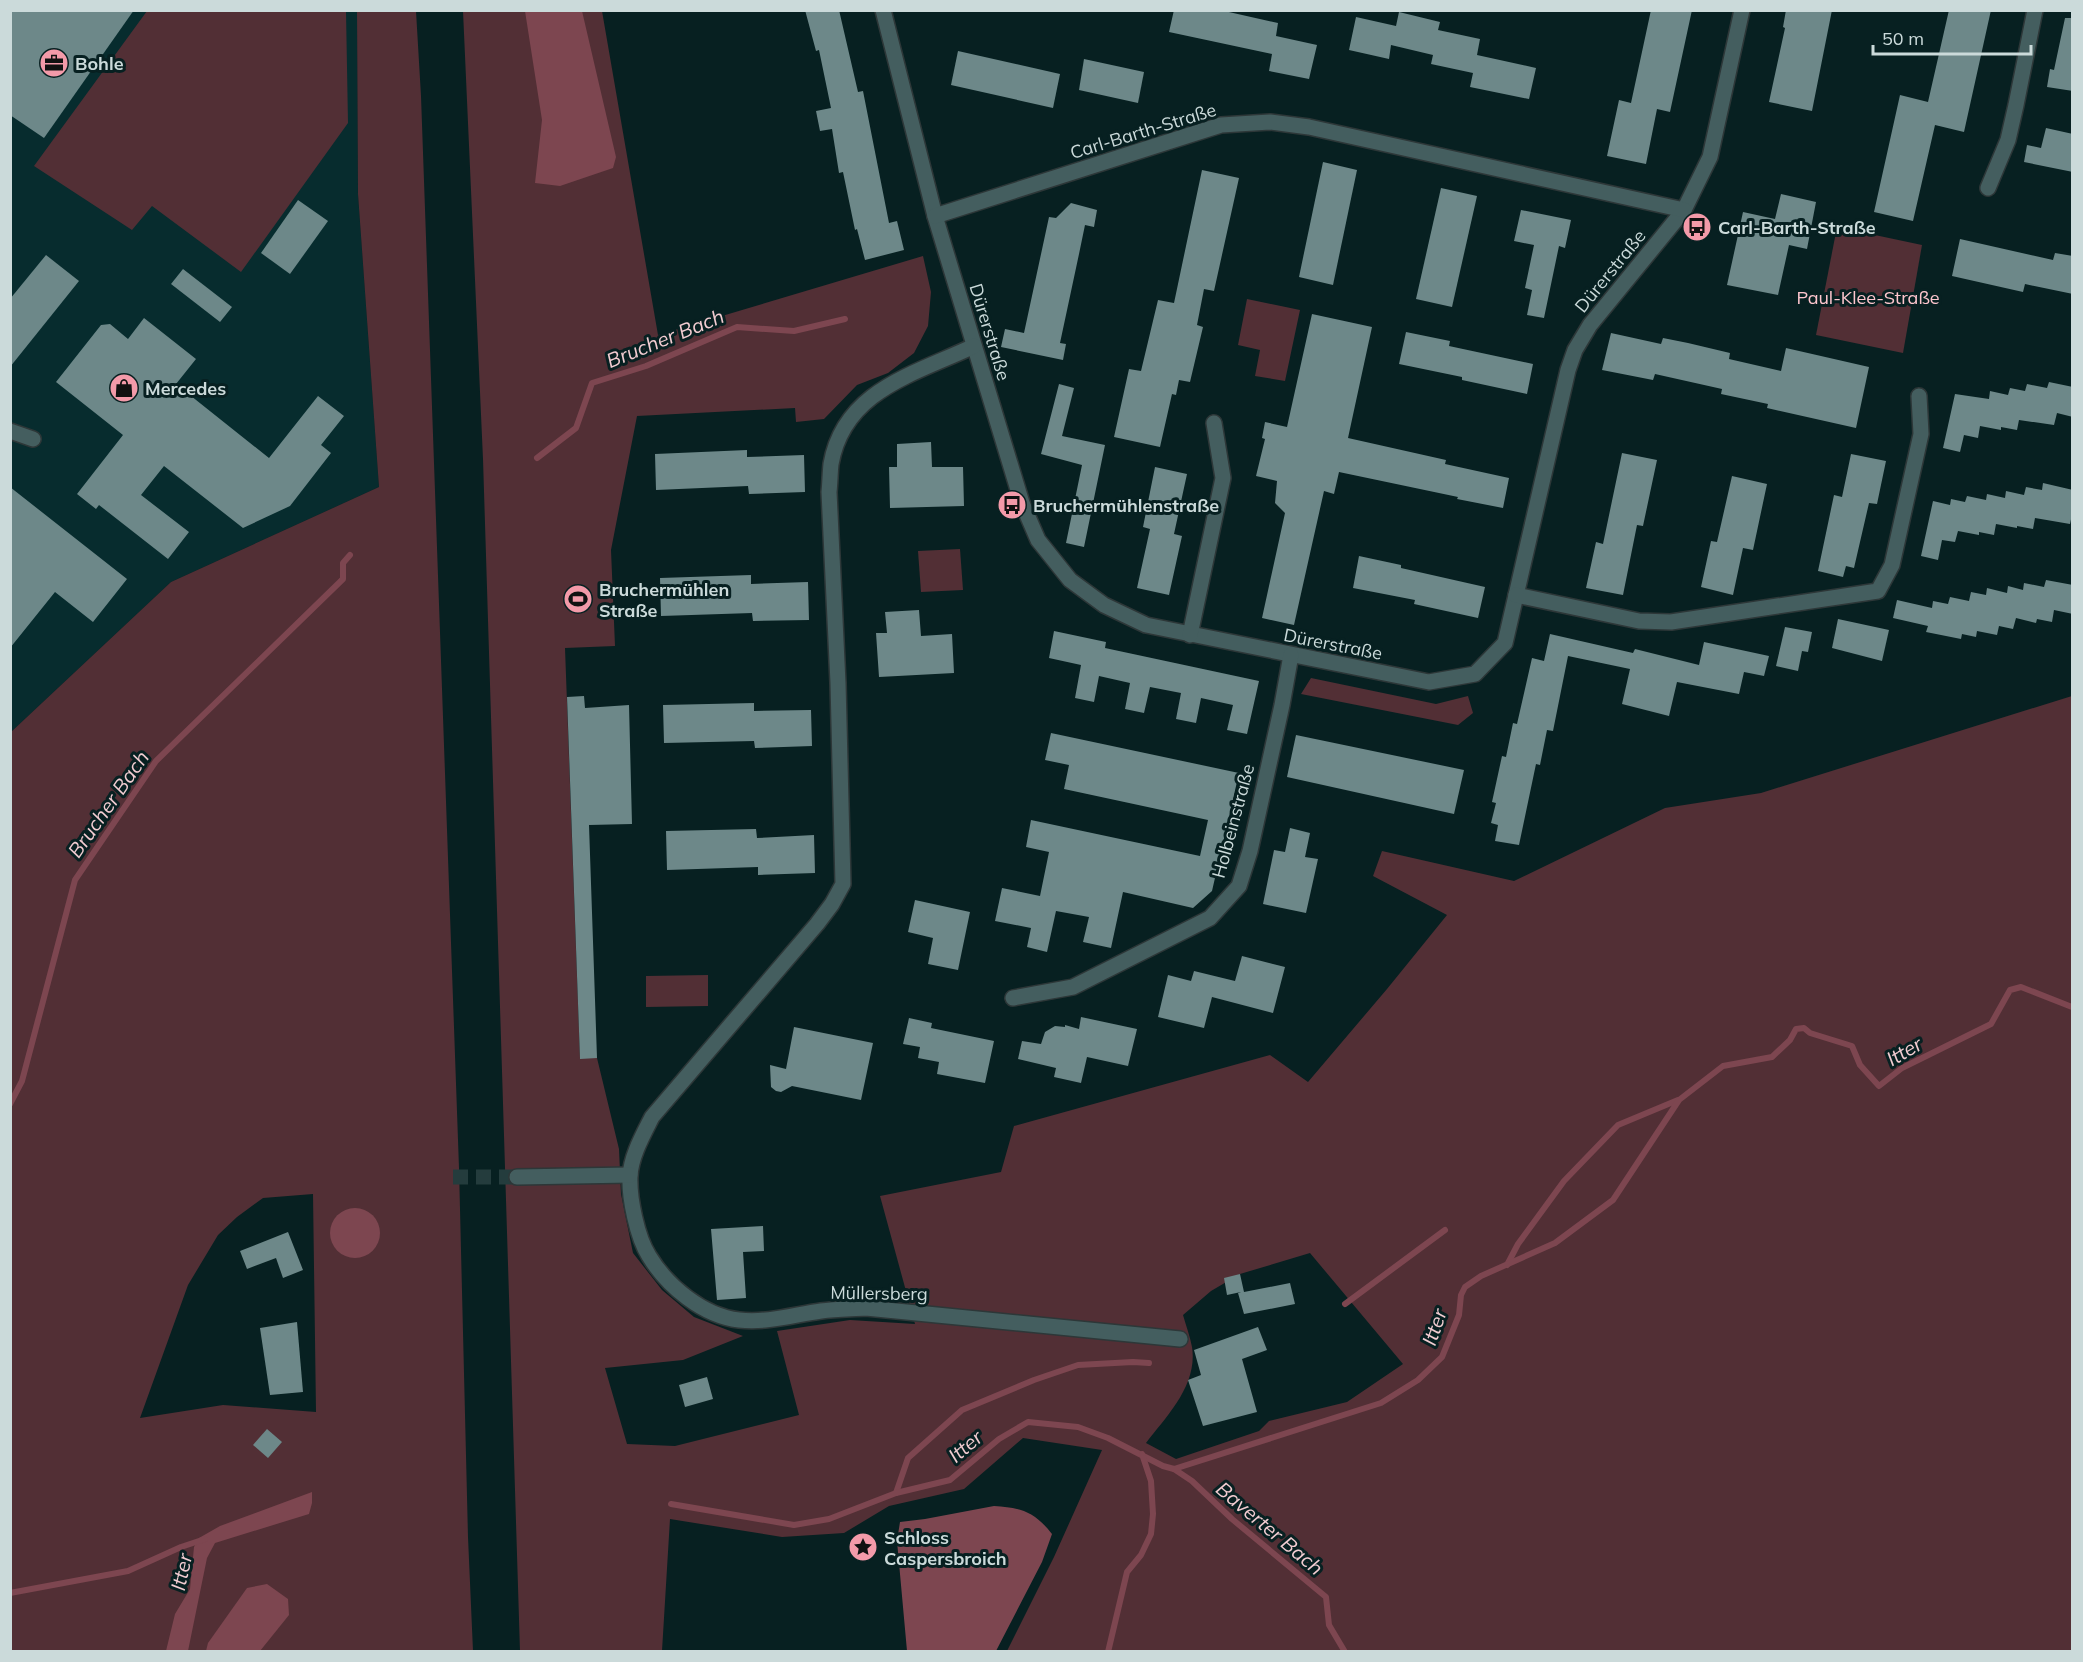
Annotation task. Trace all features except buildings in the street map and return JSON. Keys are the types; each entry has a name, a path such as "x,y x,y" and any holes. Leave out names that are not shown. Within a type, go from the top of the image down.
{"street":[{"name":"Dürerstraße","path":"883,10 935,216 1022,503 1038,540 1070,580 1104,605 1146,624 1190,635 1429,682 1475,674 1505,643 1568,370 1575,350 1608,302 1684,210 1710,157 1742,10"},
{"path":"1988,188 2008,141 2035,10"},
{"name":"Carl-Barth-Straße","path":"935,216 1221,125 1270,122 1341,134 1684,210"},
{"path":"517,1177 630,1175 639,1141 652,1117 817,924 843,884 838,683 829,492 831,463 847,424 860,405 880,389 974,346"},
{"path":"1516,595 1639,621 1671,622 1878,591 1892,565 1921,434 1919,396"},
{"path":"1190,635 1223,478 1214,423"},
{"path":"10,430 33,439"},
{"name":"Holbeinstraße","path":"1013,998 1073,987 1210,918 1239,886 1250,851 1291,655"},
{"name":"Müllersberg","path":"630,1175 633,1213 648,1255 673,1286 702,1308 737,1320 770,1321 821,1311 866,1308 1180,1339"}],"shaded area":[{"path":"11,11 357,11 358,194 379,487 171,582 11,732"},
{"path":"525,11 582,11 616,157 613,168 560,186 535,183 542,120"},
{"path":"350,1208 360,1208 373,1215 380,1228 380,1238 373,1251 360,1258 350,1258 341,1254 334,1247 330,1238 330,1228 334,1219 341,1212"},
{"path":"312,1492 309,1514 215,1543 207,1558 188,1651 166,1651 175,1614 190,1589 194,1547 199,1538 220,1526"},
{"path":"994,1506 1026,1512 1039,1520 1052,1534 1042,1562 996,1651 907,1651 897,1541 900,1522"},
{"path":"267,1584 288,1599 289,1615 260,1651 206,1651 208,1643 247,1588"}],"green space":[{"path":"147,11 346,11 348,123 241,272 152,206 132,230 34,166"},
{"path":"357,11 416,11 421,96 459,1168 473,1651 11,1652 11,732 171,582 379,487 358,194","holes":["313,1194 316,1412 223,1405 140,1418 188,1285 218,1235 237,1217 263,1198"]},
{"path":"463,11 602,11 658,335 923,256 931,292 928,326 914,353 888,373 857,385 824,419 796,422 795,408 637,416 611,550 615,646 565,648 580,1058 597,1058 619,1149 621,1194 633,1253 662,1290 694,1317 743,1336 683,1360 605,1368 627,1444 675,1446 799,1415 777,1331 850,1320 915,1324 880,1196 1001,1172 1014,1126 1270,1055 1308,1082 1447,915 1373,876 1382,851 1514,881 1665,808 1761,793 2072,696 2072,1651 1007,1651 1054,1557 1102,1450 1023,1438 964,1489 889,1506 844,1533 782,1537 670,1519 662,1651 520,1651 483,459","holes":["1310,1253 1403,1364 1347,1402 1269,1421 1259,1431 1176,1459 1146,1443 1179,1399 1190,1374 1193,1361 1192,1347 1183,1315 1211,1291 1240,1274"]},
{"name":"Paul-Klee-Straße","path":"1837,227 1922,245 1903,353 1816,335"},
{"path":"1247,299 1300,310 1285,381 1255,376 1260,350 1238,345"},
{"path":"960,549 963,590 921,592 918,551"},
{"path":"1311,678 1436,704 1468,696 1473,713 1458,725 1301,694"},
{"path":"708,975 708,1006 646,1007 646,976"}],"waterway":[{"name":"Brucher Bach","path":"537,458 576,428 592,383 646,366 737,327 794,331 845,319"},
{"name":"Brucher Bach","path":"10,1104 22,1081 75,880 156,761 343,579 343,563 350,555"},
{"name":"Itter","path":"671,1504 794,1525 829,1519 896,1493 950,1480 999,1439 1028,1422 1078,1427 1108,1438 1163,1466 1174,1469 1381,1403 1418,1380 1442,1357 1459,1315 1461,1295 1465,1287 1481,1276 1555,1243 1613,1200 1679,1100 1723,1066 1772,1057 1790,1040 1796,1029 1804,1028 1810,1033 1852,1046 1860,1065 1879,1086 1902,1068 1991,1024 2010,990 2021,987 2072,1007"},
{"path":"1507,1265 1518,1244 1564,1181 1618,1125 1678,1100"},
{"path":"1345,1304 1445,1230"},
{"path":"896,1493 908,1458 962,1410 1034,1380 1078,1365 1149,1363"},
{"path":"1108,1652 1127,1572 1141,1555 1151,1534 1153,1514 1151,1481 1142,1454"},
{"name":"Baverter Bach","path":"1174,1469 1192,1481 1232,1519 1326,1597 1329,1625 1345,1652"},
{"name":"Brucher Bach","path":"10,1593 128,1571 181,1547 205,1539"}],"tunnel":[{"path":"453,1177 517,1177"}],"place":[{"name":"Bohle","path":"54,63"},
{"name":"Carl-Barth-Straße","path":"1697,227"},
{"name":"Mercedes","path":"124,388"},
{"name":"Bruchermühlenstraße","path":"1012,505"},
{"name":"Bruchermühlen Straße","path":"578,599"},
{"name":"Schloss Caspersbroich","path":"863,1547"}]}
